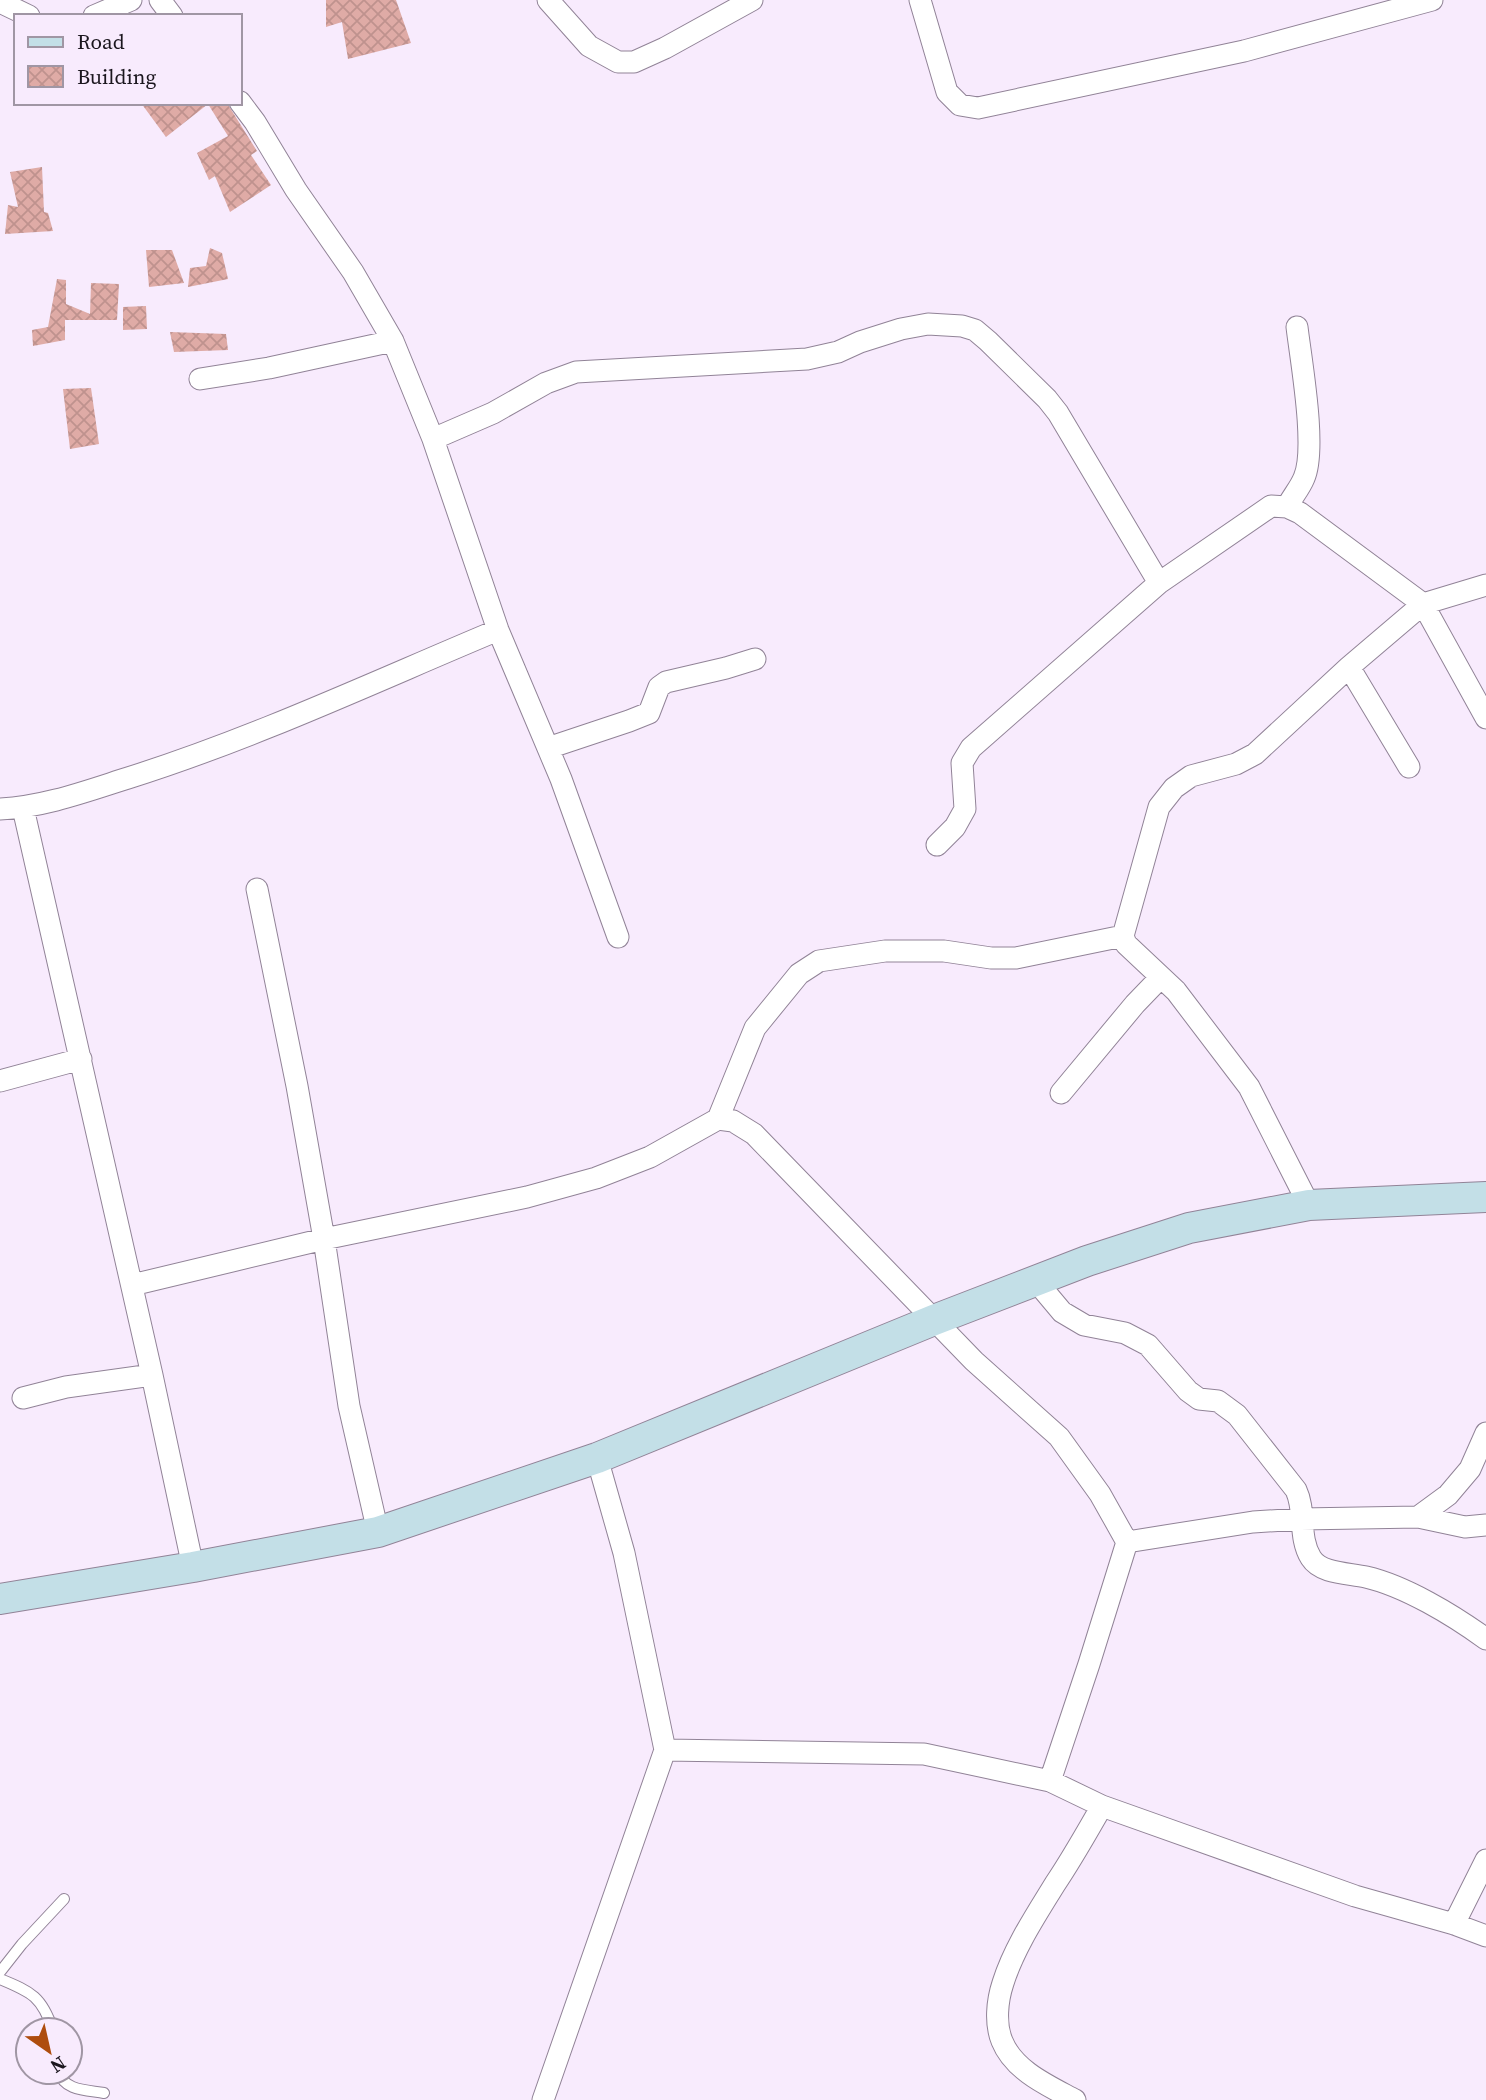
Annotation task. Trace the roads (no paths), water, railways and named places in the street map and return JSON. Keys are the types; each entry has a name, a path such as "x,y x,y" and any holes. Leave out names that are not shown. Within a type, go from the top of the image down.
{"street":[{"path":"99,14 131,0"},
{"path":"160,0 171,14"},
{"path":"548,0 589,46 618,62 634,62 752,0"},
{"path":"920,0 947,92 960,105 978,108 1244,51 1432,0"},
{"path":"0,2 25,14"},
{"path":"242,104 256,122 296,190 353,272 393,341 433,439 498,630 561,779 618,937"},
{"path":"433,439 493,413 546,383 576,372 807,359 838,352 901,329 928,324 962,326 975,330 988,341 1058,413 1159,583"},
{"path":"1287,506 1305,477 1309,457 1297,327"},
{"path":"200,379 269,369 393,341"},
{"path":"937,845 955,827 965,809 962,763 971,748 1159,583 1271,506 1287,506 1300,513 1423,604 1486,718"},
{"path":"1309,1205 1249,1087 1176,991 1126,944 1123,936 1159,807 1174,788 1191,776 1236,764 1255,754 1349,667 1423,604 1486,585"},
{"path":"0,809 23,808 193,758 498,630"},
{"path":"548,748 649,713 659,687 666,682 755,659"},
{"path":"1349,667 1409,767"},
{"path":"23,808 132,1285 193,1567"},
{"path":"257,889 297,1086 324,1239 349,1406 378,1532"},
{"path":"718,1119 755,1028 799,974 819,961 885,951 944,951 991,958 1016,958 1123,936"},
{"path":"1061,1093 1161,977"},
{"path":"0,1081 81,1059"},
{"path":"132,1285 324,1239 527,1197 596,1178 650,1157 718,1119 733,1121 754,1134 974,1361 1059,1437 1100,1494 1127,1542 1050,1781"},
{"path":"0,1599 193,1567 378,1532 597,1458 934,1320 1087,1261 1189,1228 1309,1205 1486,1197"},
{"path":"1036,1281 1062,1312 1084,1325 1125,1333 1148,1345 1188,1391 1199,1399 1218,1401 1237,1415 1296,1490 1301,1502 1306,1548 1313,1561 1327,1570 1367,1577 1400,1588 1486,1639"},
{"path":"23,1398 66,1387 152,1375"},
{"path":"1418,1517 1448,1495 1470,1469 1486,1433"},
{"path":"543,2100 665,1750 624,1553 597,1458"},
{"path":"1127,1542 1253,1522 1301,1519 1418,1517 1465,1527 1486,1525"},
{"path":"665,1750 923,1754 1050,1781 1102,1806 1355,1896 1454,1924 1486,1936"},
{"path":"1075,2100 1018,2065 1002,2042 997,2020 1002,1984 1019,1947 1102,1806"},
{"path":"1454,1924 1486,1860"}],"lane":[{"path":"0,1972 64,1899"},
{"path":"0,1979 34,1996 45,2007 48,2016"},
{"path":"69,2086 104,2093"}]}
